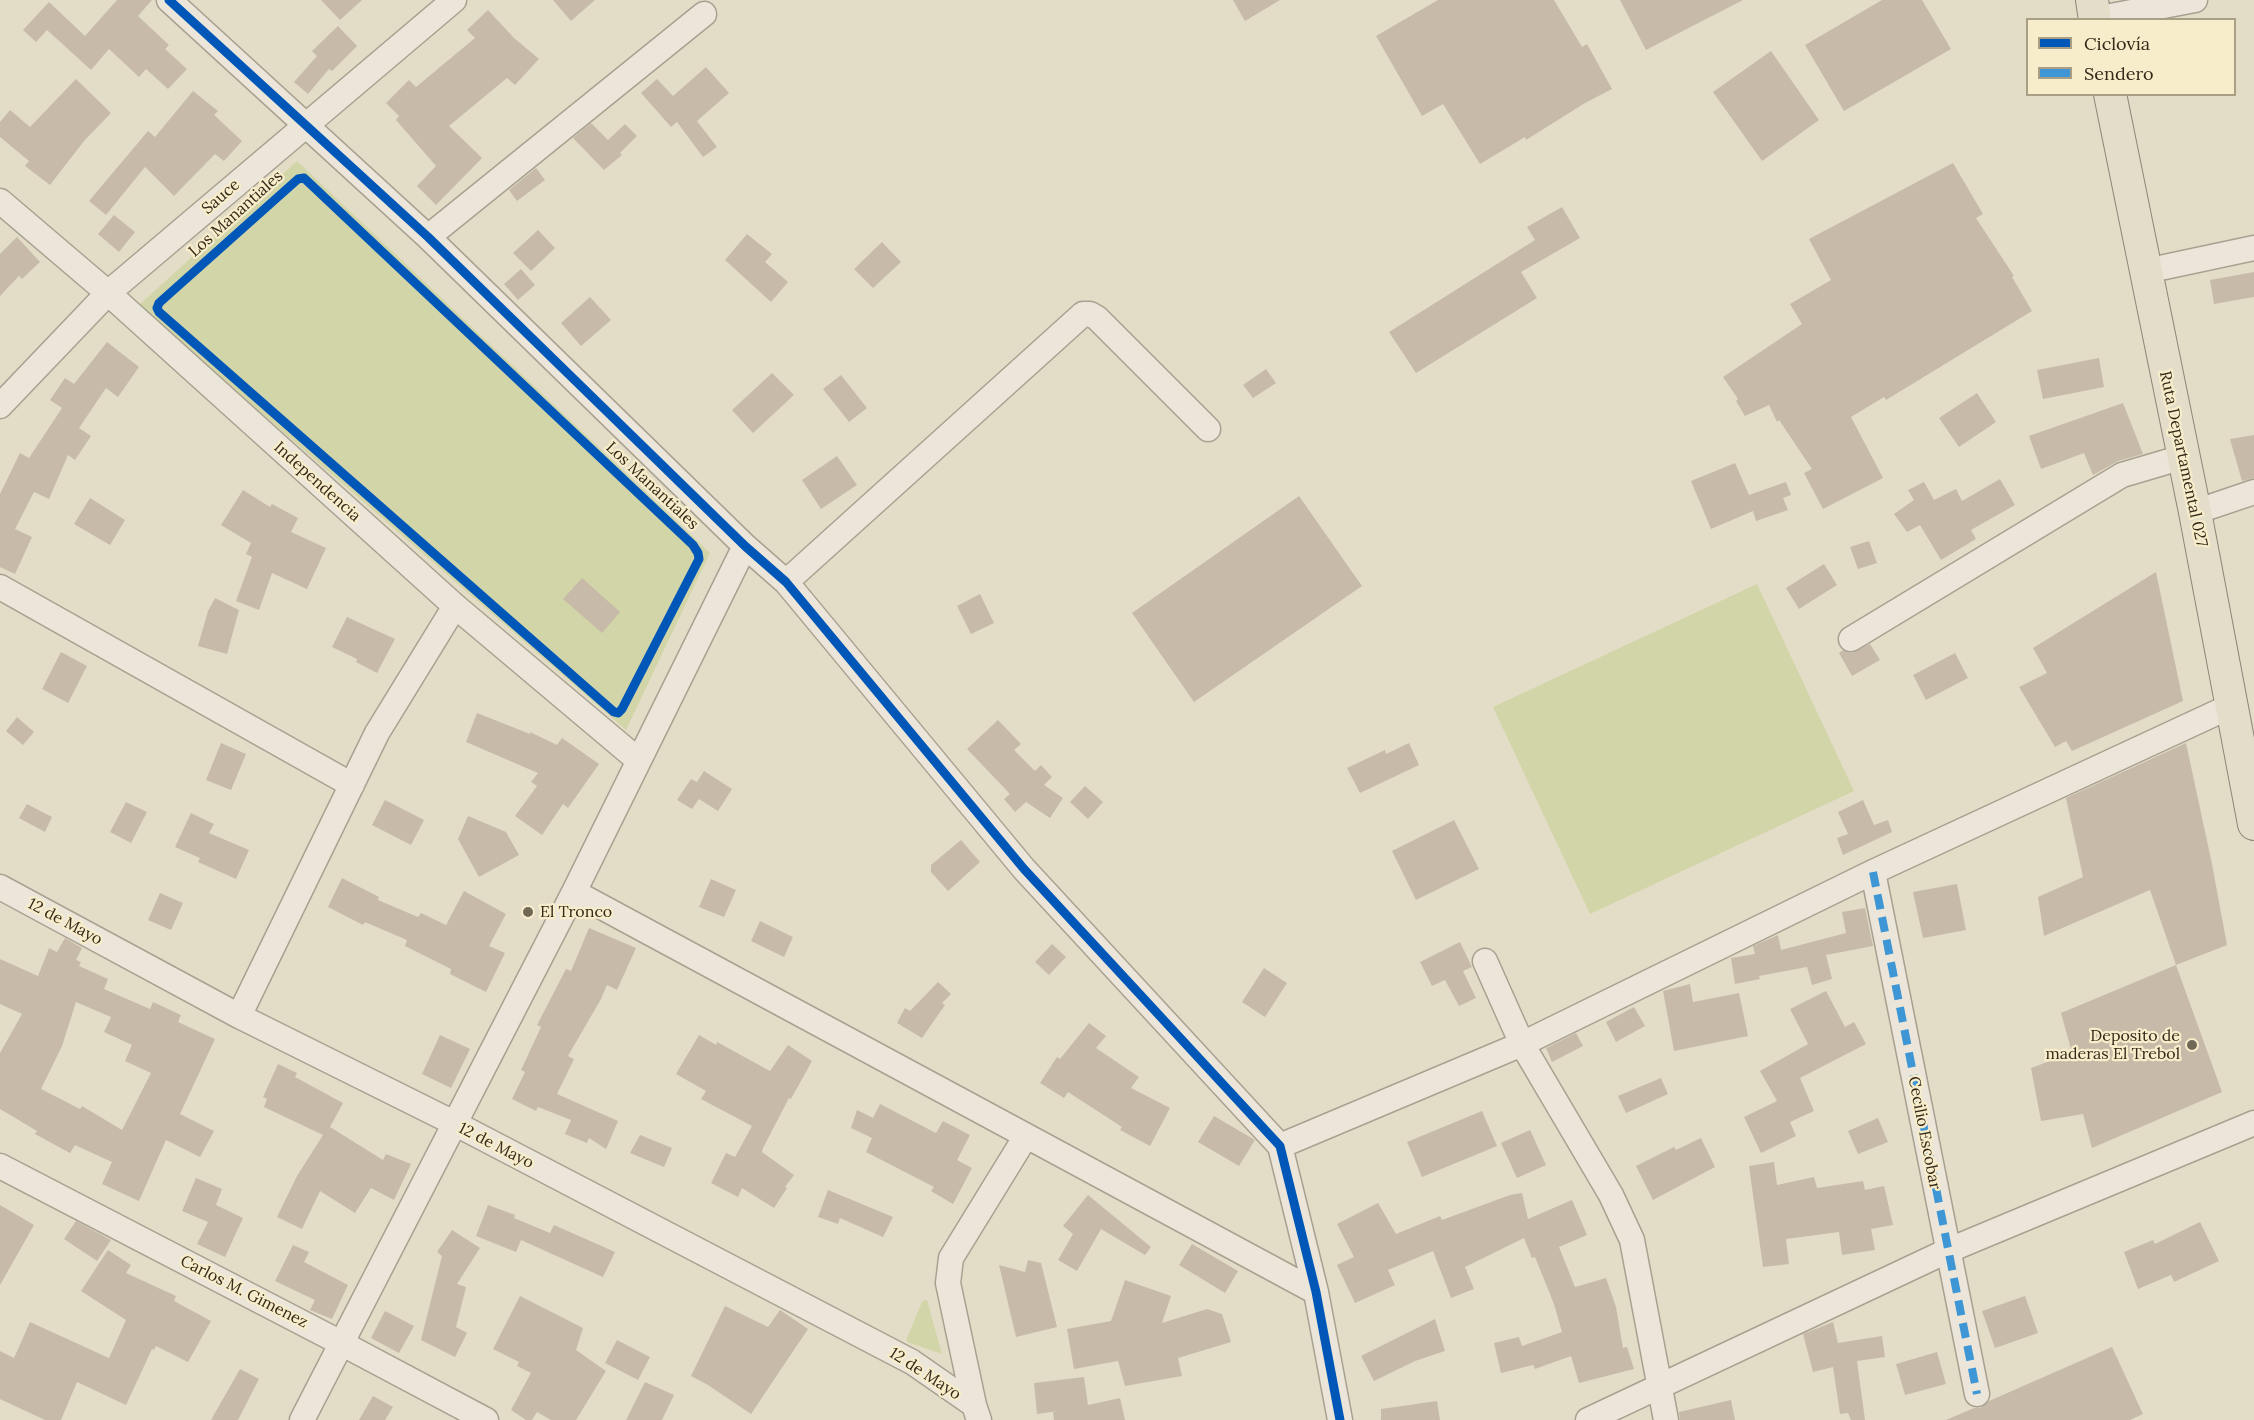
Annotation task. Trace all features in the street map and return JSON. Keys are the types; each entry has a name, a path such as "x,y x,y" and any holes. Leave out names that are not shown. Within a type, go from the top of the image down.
{"main road":[{"path":"2092,0 2095,18"},
{"name":"Ruta Departamental 027","path":"2110,96 2254,824"}],"street":[{"path":"169,0 428,237 745,546 786,582 1024,869 1280,1146 1316,1292 1340,1420"},
{"name":"Sauce","path":"0,406 108,293 453,0"},
{"path":"2100,18 2195,0"},
{"path":"428,237 704,14"},
{"name":"Independencia","path":"0,201 108,293 455,606 638,760"},
{"path":"2146,271 2254,248"},
{"path":"786,582 1083,314 1090,314 1097,318 1208,429"},
{"path":"1851,639 2122,475 2183,457"},
{"path":"2194,512 2254,492"},
{"path":"302,1420 574,892 745,546"},
{"path":"0,587 352,786"},
{"path":"239,1016 377,733 455,606"},
{"path":"1280,1146 1522,1044 1873,872 2231,706"},
{"name":"Cecilio Escobar","path":"1873,872 1977,1394"},
{"name":"12 de Mayo","path":"0,887 239,1016 454,1124 912,1362 976,1413"},
{"path":"574,892 1316,1292"},
{"path":"1485,961 1522,1044 1611,1195 1632,1240 1666,1420"},
{"path":"1588,1420 1947,1251 2254,1123"},
{"path":"976,1413 948,1283 951,1258 1026,1136"},
{"name":"Carlos M. Gimenez","path":"0,1166 486,1420"}],"green space":[{"path":"297,161 710,553 626,730 138,306"},
{"path":"1757,584 1854,791 1590,914 1493,707"},
{"path":"927,1300 942,1354 907,1342 922,1302"}],"building":[{"path":"117,0 152,0 138,16 169,45 165,49 187,69 168,89 146,69 139,77 109,49 91,70 47,30 36,42 23,30 49,2 85,36"},
{"path":"321,0 362,0 340,20"},
{"path":"553,0 595,0 571,21"},
{"path":"1233,0 1280,0 1245,21"},
{"path":"1438,0 1554,0 1582,47 1587,44 1612,89 1526,140 1525,137 1480,164 1443,104 1422,116 1376,36"},
{"path":"1620,0 1743,0 1646,50"},
{"path":"1882,0 1922,0 1951,49 1844,111 1805,45"},
{"path":"488,10 514,38 539,59 515,85 507,78 449,126 482,158 436,205 417,186 436,166 396,120 399,116 386,103 409,80 416,87 475,38 467,30"},
{"path":"338,26 357,46 332,71 329,69 308,94 294,82 317,56 312,51"},
{"path":"1771,51 1819,120 1762,161 1713,92"},
{"path":"706,67 729,93 697,121 717,147 703,157 677,122 671,127 641,93 657,79 673,96"},
{"path":"76,79 111,113 84,141 50,185 25,166 29,161 0,137 0,122 10,110 30,127"},
{"path":"193,91 218,111 214,115 242,141 224,161 215,154 174,196 145,167 106,215 89,201 148,131 155,137"},
{"path":"591,123 608,140 625,124 637,136 620,153 622,155 604,170 573,138"},
{"path":"1953,163 1983,214 1976,218 2014,276 2012,277 2032,311 1886,400 1884,397 1851,417 1883,478 1823,509 1804,473 1812,469 1779,420 1777,422 1769,405 1745,416 1736,401 1738,399 1723,377 1802,324 1790,304 1831,280 1809,239"},
{"path":"536,168 545,180 517,201 509,190"},
{"path":"1562,207 1580,238 1521,272 1537,298 1416,373 1389,332 1535,240 1527,227"},
{"path":"114,215 135,232 119,252 98,234"},
{"path":"538,230 555,248 531,271 513,253"},
{"path":"747,234 772,254 765,262 788,282 771,302 725,260"},
{"path":"17,237 40,262 22,279 19,276 0,296 0,254"},
{"path":"882,242 901,262 873,288 854,269"},
{"path":"521,269 535,285 518,300 504,284"},
{"path":"2254,272 2254,297 2214,304 2210,280"},
{"path":"590,297 611,320 581,346 561,323"},
{"path":"107,342 139,367 118,397 106,388 79,428 91,436 75,460 68,455 49,499 34,492 15,529 32,537 15,574 0,567 0,494 20,453 29,458 62,408 50,400 65,378 74,384"},
{"path":"2099,358 2104,387 2043,399 2037,370"},
{"path":"1266,369 1276,383 1253,398 1243,385"},
{"path":"772,373 794,395 753,433 732,410"},
{"path":"841,375 867,408 849,422 823,389"},
{"path":"1977,393 1996,422 1959,447 1939,418"},
{"path":"2123,403 2143,454 2118,461 2093,475 2084,453 2041,469 2029,436"},
{"path":"2254,435 2254,478 2242,481 2230,439"},
{"path":"837,456 857,485 821,509 802,480"},
{"path":"1735,463 1749,495 1786,482 1791,495 1783,498 1788,510 1756,521 1753,511 1711,529 1691,481"},
{"path":"2000,479 2015,505 1971,530 1976,539 1941,560 1920,525 1907,532 1894,514 1914,500 1908,490 1924,482 1934,500 1956,489 1962,501"},
{"path":"243,490 270,507 272,504 298,518 291,532 326,548 307,589 272,573 259,610 236,601 252,557 246,554 251,543 221,525"},
{"path":"1299,496 1362,586 1194,702 1132,613"},
{"path":"90,498 125,520 110,545 74,524"},
{"path":"1869,541 1877,563 1858,569 1850,547"},
{"path":"1824,564 1837,585 1799,609 1786,588"},
{"path":"2156,572 2183,701 2072,751 2066,741 2055,747 2019,687 2047,673 2033,648"},
{"path":"582,578 620,612 602,633 563,599"},
{"path":"980,594 994,623 971,634 957,606"},
{"path":"215,598 239,610 227,654 198,646 208,611"},
{"path":"347,617 395,639 377,673 356,662 357,659 332,647"},
{"path":"1870,644 1880,660 1852,676 1839,653 1843,650 1852,653"},
{"path":"61,652 87,666 68,703 42,689"},
{"path":"1955,653 1968,678 1926,700 1913,675"},
{"path":"477,713 530,734 530,732 557,745 562,738 599,764 568,808 563,804 542,835 515,816 537,786 531,782 538,773 466,742"},
{"path":"17,717 34,732 23,745 6,731"},
{"path":"998,720 1021,744 1014,750 1035,771 1041,765 1052,777 1044,785 1063,798 1050,818 1026,802 1015,812 1004,799 1010,794 967,749"},
{"path":"221,743 246,754 231,790 206,780"},
{"path":"1409,743 1419,765 1360,793 1347,768 1385,750 1386,754"},
{"path":"2186,743 2227,945 2176,965 2150,890 2044,936 2038,897 2083,877 2066,798"},
{"path":"704,771 732,789 718,811 699,799 692,809 677,800 691,779 697,782"},
{"path":"1085,786 1103,802 1088,819 1070,802"},
{"path":"385,800 424,820 411,845 372,825"},
{"path":"1863,800 1874,825 1888,820 1892,832 1843,855 1837,838 1848,834 1838,812"},
{"path":"126,802 147,812 131,843 110,832"},
{"path":"27,804 52,817 45,832 19,818"},
{"path":"191,813 214,824 209,833 249,850 236,879 198,862 200,858 175,847"},
{"path":"468,816 506,832 519,855 479,877 458,839"},
{"path":"1454,820 1479,869 1416,900 1392,851"},
{"path":"961,840 980,862 948,891 931,872 931,865"},
{"path":"342,878 379,897 378,900 418,917 421,913 446,925 464,891 506,914 489,946 505,953 486,992 450,974 451,969 405,946 407,940 365,922 363,925 328,907"},
{"path":"711,879 736,890 724,917 699,907"},
{"path":"1957,884 1966,930 1923,938 1913,892"},
{"path":"160,893 183,903 171,930 148,920"},
{"path":"1865,908 1873,946 1826,955 1832,979 1812,985 1807,967 1759,976 1760,979 1735,984 1731,958 1755,954 1753,946 1778,935 1781,950 1846,933 1842,912"},
{"path":"760,921 793,937 784,957 751,941"},
{"path":"589,928 636,948 617,990 607,985 568,1056 574,1059 557,1094 618,1121 606,1149 589,1138 587,1143 565,1134 571,1120 538,1107 536,1111 512,1099 525,1072 521,1070 541,1027 537,1025 566,969 571,971"},
{"path":"65,938 82,948 76,960 81,962 79,966 108,979 104,989 150,1009 153,1002 181,1015 178,1022 215,1039 180,1114 214,1131 200,1157 166,1140 139,1201 102,1184 112,1162 75,1145 70,1153 35,1134 37,1131 0,1109 0,1053 22,1014 0,1004 0,959 38,976 49,948 57,952","holes":["76,1002 111,1017 104,1032 132,1045 125,1061 151,1073 122,1130 82,1106 80,1109 41,1089 62,1046"]},
{"path":"1460,942 1472,967 1463,971 1476,998 1459,1006 1445,980 1432,986 1420,962"},
{"path":"1052,944 1066,957 1049,975 1035,962"},
{"path":"2176,965 2222,1092 2092,1148 2083,1114 2041,1121 2031,1068 2072,1053 2061,1013"},
{"path":"1264,968 1287,983 1265,1017 1242,1002"},
{"path":"938,982 951,994 942,1003 945,1005 922,1038 897,1023 905,1008 910,1011"},
{"path":"1690,984 1693,1002 1739,993 1748,1036 1674,1051 1663,991"},
{"path":"1826,991 1845,1027 1854,1022 1866,1044 1800,1078 1814,1111 1790,1122 1796,1136 1761,1153 1744,1117 1777,1101 1760,1071 1808,1044 1790,1009"},
{"path":"1634,1007 1645,1026 1616,1042 1606,1022"},
{"path":"1089,1023 1106,1036 1096,1048 1139,1077 1131,1088 1170,1108 1150,1146 1120,1130 1122,1127 1068,1092 1064,1098 1040,1083 1057,1057 1060,1059"},
{"path":"1576,1033 1583,1046 1552,1062 1546,1048"},
{"path":"440,1035 470,1049 451,1088 422,1074"},
{"path":"699,1035 716,1045 717,1042 770,1071 788,1045 812,1061 791,1099 789,1098 763,1148 762,1152 794,1175 774,1208 742,1188 738,1197 711,1183 726,1153 735,1157 752,1126 701,1099 706,1091 676,1074"},
{"path":"278,1064 297,1073 295,1077 343,1103 330,1127 383,1160 386,1154 411,1164 394,1200 371,1188 355,1213 320,1191 302,1229 277,1217 297,1176 323,1135 264,1107 267,1099 263,1097"},
{"path":"1661,1078 1668,1094 1626,1113 1618,1096"},
{"path":"880,1104 936,1133 943,1121 970,1135 957,1160 972,1168 953,1204 931,1191 934,1187 866,1152 872,1138 851,1128 857,1110 873,1118"},
{"path":"1482,1111 1497,1146 1422,1177 1407,1142"},
{"path":"1214,1116 1255,1140 1239,1166 1198,1142"},
{"path":"1878,1118 1888,1142 1858,1154 1848,1131"},
{"path":"1530,1130 1546,1165 1517,1178 1501,1143"},
{"path":"640,1135 672,1148 664,1167 630,1153"},
{"path":"1701,1138 1715,1167 1653,1200 1636,1166 1674,1147 1676,1150"},
{"path":"1774,1162 1777,1185 1814,1177 1817,1188 1863,1181 1865,1190 1884,1186 1893,1225 1871,1229 1875,1250 1842,1255 1839,1232 1786,1239 1789,1264 1763,1267 1749,1166"},
{"path":"196,1178 222,1189 216,1205 243,1218 225,1257 197,1244 208,1222 182,1211"},
{"path":"828,1190 893,1217 883,1237 840,1218 838,1224 818,1217"},
{"path":"1522,1193 1528,1219 1572,1200 1587,1235 1559,1247 1575,1287 1606,1278 1616,1307 1623,1348 1627,1347 1634,1369 1579,1383 1571,1356 1535,1369 1533,1365 1501,1373 1494,1343 1519,1337 1522,1346 1562,1332 1554,1304 1535,1257 1532,1258 1524,1238 1465,1267 1474,1289 1451,1298 1433,1251 1388,1270 1395,1285 1355,1303 1337,1265 1354,1257 1337,1224 1378,1203 1396,1234 1440,1216 1442,1220 1510,1195"},
{"path":"1088,1195 1151,1247 1145,1255 1101,1229 1077,1271 1058,1260 1073,1234 1063,1226"},
{"path":"0,1205 34,1225 0,1285"},
{"path":"488,1205 515,1215 514,1218 550,1233 554,1225 615,1252 603,1277 521,1240 516,1252 476,1236"},
{"path":"76,1221 111,1240 97,1261 64,1239"},
{"path":"2200,1222 2219,1261 2174,1282 2171,1275 2138,1289 2124,1252 2153,1240 2155,1244"},
{"path":"452,1230 480,1248 457,1284 466,1287 456,1327 467,1333 455,1357 421,1340 442,1256 437,1252"},
{"path":"1192,1244 1238,1271 1225,1293 1179,1265"},
{"path":"293,1245 309,1252 304,1262 348,1285 332,1319 310,1310 315,1300 275,1281"},
{"path":"108,1250 131,1265 126,1273 176,1296 174,1301 211,1321 188,1362 156,1346 154,1350 152,1349 126,1405 77,1382 61,1420 45,1420 0,1399 0,1351 14,1358 30,1322 109,1358 126,1320 81,1291"},
{"path":"1028,1260 1041,1263 1057,1327 1016,1337 999,1265 1025,1272"},
{"path":"1125,1280 1171,1296 1162,1323 1207,1309 1222,1314 1231,1342 1178,1358 1182,1376 1125,1386 1118,1361 1074,1369 1067,1329 1111,1321"},
{"path":"520,1296 583,1328 576,1350 606,1371 576,1420 551,1420 537,1412 532,1420 526,1420 511,1410 531,1373 517,1366 519,1362 493,1349"},
{"path":"2025,1296 2038,1333 1995,1348 1982,1311"},
{"path":"725,1306 768,1327 780,1310 808,1329 751,1414 691,1376"},
{"path":"385,1311 414,1326 399,1353 371,1338"},
{"path":"1435,1319 1445,1351 1415,1361 1374,1381 1361,1356"},
{"path":"1833,1322 1838,1343 1882,1336 1885,1357 1857,1361 1865,1420 1851,1420 1848,1413 1840,1414 1833,1367 1813,1372 1803,1334"},
{"path":"617,1340 650,1357 638,1380 605,1363"},
{"path":"2112,1347 2143,1414 2130,1420 1946,1420 1974,1408 1980,1408 1989,1401"},
{"path":"1937,1352 1946,1384 1905,1395 1896,1364"},
{"path":"240,1369 259,1379 238,1420 211,1420"},
{"path":"1084,1377 1088,1405 1120,1398 1125,1420 1054,1420 1053,1412 1058,1411 1037,1414 1034,1383"},
{"path":"645,1382 674,1395 662,1420 626,1420"},
{"path":"373,1396 393,1407 385,1420 359,1420"},
{"path":"1731,1400 1735,1420 1680,1420 1679,1412"},
{"path":"1437,1401 1440,1420 1381,1420 1381,1409"}],"marked path":[{"path":"1873,872 1977,1394"}],"cycle path":[{"name":"Los Manantiales","path":"169,0 428,237 745,546 786,582 1024,869 1280,1146 1316,1292 1340,1420"},
{"name":"Los Manantiales","path":"304,178 693,545 698,553 699,559 618,713 614,712 159,312 157,308 159,303 298,179 304,178"}],"place":[{"name":"El Tronco","path":"528,912"},
{"name":"Deposito de maderas El Trebol","path":"2192,1045"}]}
